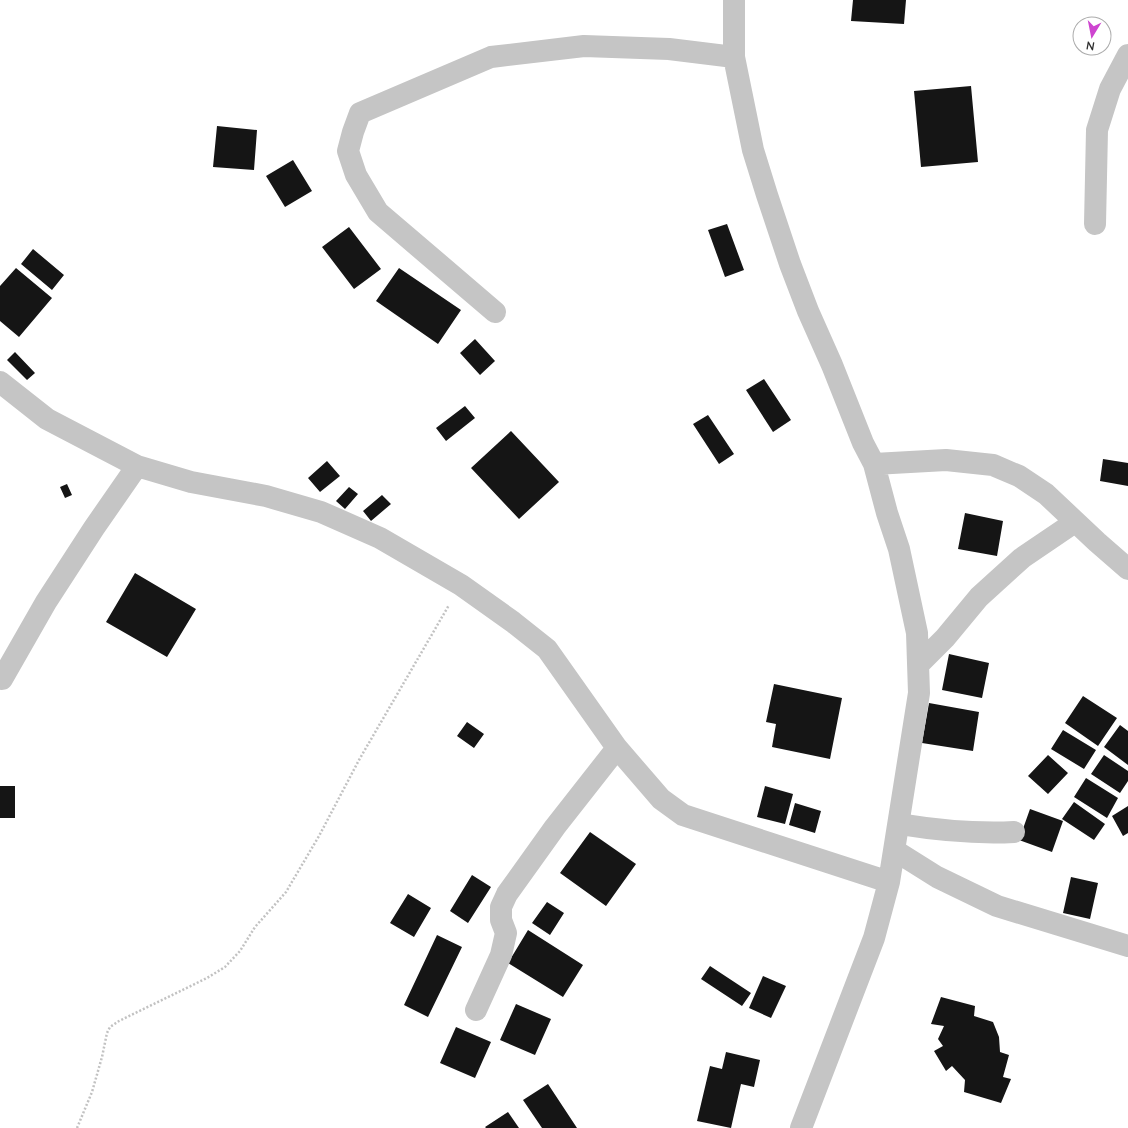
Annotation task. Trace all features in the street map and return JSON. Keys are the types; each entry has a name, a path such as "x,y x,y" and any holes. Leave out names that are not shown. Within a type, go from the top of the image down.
{"street":[{"path":"734,0 734,57 753,150 788,258 808,311 844,393 863,443 874,464 887,513 899,549 918,633 919,693 889,882 874,938 801,1128"},
{"path":"495,312 378,212 356,175 348,151 352,132 360,113 491,57 584,46 669,49 734,57"},
{"path":"1095,224 1097,130 1110,89 1128,55"},
{"path":"0,382 47,419 137,466 191,482 266,496 321,512 380,538 461,586 513,622 548,649 617,748 661,799 683,815 889,882"},
{"path":"874,464 946,460 993,465 1019,476 1046,494 1128,569"},
{"path":"2,679 46,602 94,528 137,466"},
{"path":"919,664 945,638 979,597 1022,558 1075,522"},
{"path":"476,1010 501,955 506,932 501,920 501,906 507,894 555,827 617,748"},
{"path":"899,824 920,828 975,832 1014,832"},
{"path":"894,850 937,877 996,906 1128,946"}],"path":[{"path":"77,1128 92,1092 107,1033 110,1027 119,1021 207,978 224,967 240,951 255,927 286,892 319,836 366,747 461,586"}],"building":[{"path":"853,0 906,0 904,24 851,21"},
{"path":"971,86 978,162 921,167 914,91"},
{"path":"217,126 257,130 254,170 213,167"},
{"path":"293,160 312,191 285,207 266,176"},
{"path":"727,224 744,270 725,277 708,230"},
{"path":"349,227 381,269 354,289 322,247"},
{"path":"33,249 64,275 52,290 21,264"},
{"path":"16,268 52,298 19,337 0,321 0,286"},
{"path":"399,268 461,310 438,344 376,301"},
{"path":"475,339 495,361 480,375 460,353"},
{"path":"15,352 35,373 27,380 7,360"},
{"path":"764,379 791,420 773,432 746,390"},
{"path":"465,406 475,418 446,441 436,428"},
{"path":"708,415 734,454 719,464 693,424"},
{"path":"511,431 559,482 519,519 471,468"},
{"path":"1103,459 1128,463 1128,486 1100,481"},
{"path":"327,461 340,476 320,492 308,478"},
{"path":"67,484 72,495 65,498 60,487"},
{"path":"349,487 358,494 345,509 336,501"},
{"path":"382,495 391,504 371,521 363,511"},
{"path":"965,513 1003,521 997,556 958,549"},
{"path":"135,573 196,609 167,657 106,622"},
{"path":"949,654 989,663 982,698 942,690"},
{"path":"774,684 842,698 830,759 772,747 776,724 766,722"},
{"path":"1083,696 1117,718 1098,746 1065,723"},
{"path":"929,703 979,712 973,751 922,743"},
{"path":"467,722 484,734 474,748 457,736"},
{"path":"1120,725 1128,731 1128,765 1104,747"},
{"path":"1063,730 1096,750 1084,769 1051,749"},
{"path":"1048,755 1068,773 1048,794 1028,776"},
{"path":"1104,755 1128,771 1128,781 1120,793 1091,774"},
{"path":"1086,778 1118,798 1107,818 1074,797"},
{"path":"0,786 15,786 15,818 0,818"},
{"path":"765,786 793,794 785,824 757,817"},
{"path":"1074,802 1105,824 1094,840 1062,819"},
{"path":"795,803 821,811 815,833 789,825"},
{"path":"1128,806 1128,833 1123,836 1112,816"},
{"path":"1030,809 1063,821 1052,852 1019,840"},
{"path":"590,832 636,864 606,906 560,873"},
{"path":"472,875 491,887 468,923 450,911"},
{"path":"1071,877 1098,883 1090,919 1063,913"},
{"path":"408,894 431,908 414,937 390,923"},
{"path":"547,902 564,913 550,935 532,923"},
{"path":"528,930 583,965 563,997 508,963"},
{"path":"437,935 462,947 428,1017 404,1005"},
{"path":"710,966 751,993 742,1006 701,979"},
{"path":"763,976 786,986 771,1018 749,1008"},
{"path":"941,997 975,1006 974,1016 993,1022 999,1037 1000,1052 1009,1055 1003,1077 1011,1079 1001,1103 964,1092 965,1080 952,1066 946,1071 934,1051 943,1046 938,1039 944,1026 931,1024"},
{"path":"516,1004 551,1019 535,1055 500,1040"},
{"path":"456,1027 491,1042 475,1078 440,1063"},
{"path":"726,1052 760,1060 754,1087 741,1084 731,1128 697,1121 710,1066 722,1069"},
{"path":"548,1084 577,1128 542,1128 523,1100"},
{"path":"508,1112 519,1128 485,1127"}]}
